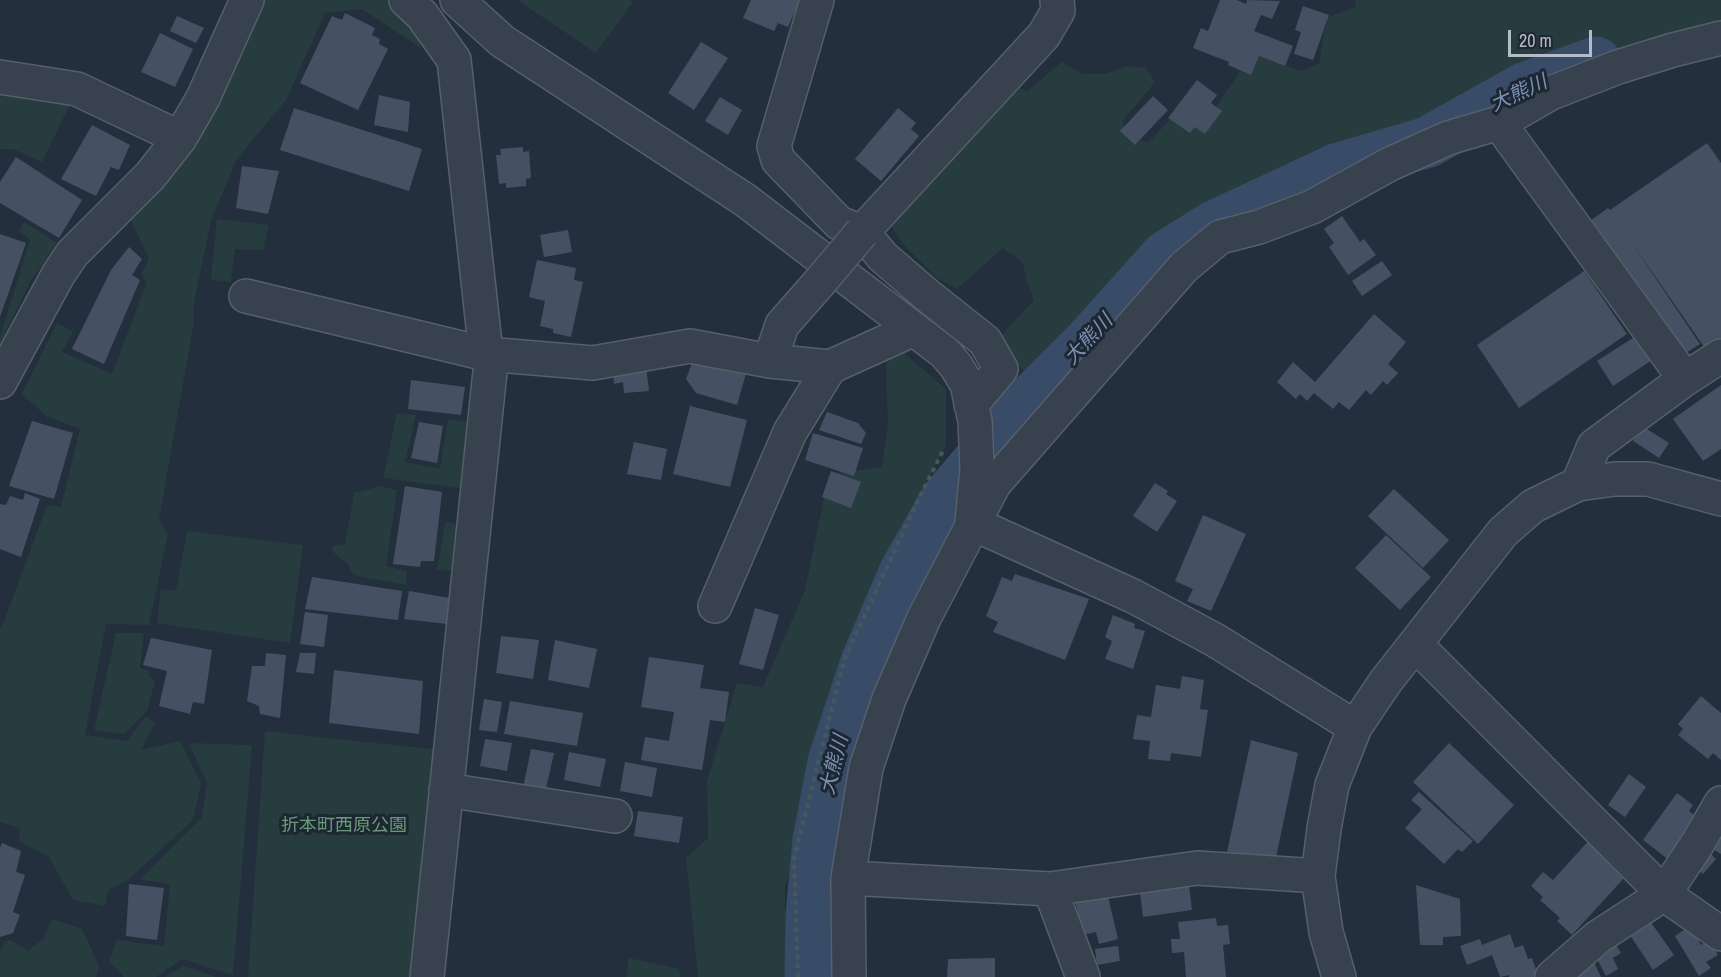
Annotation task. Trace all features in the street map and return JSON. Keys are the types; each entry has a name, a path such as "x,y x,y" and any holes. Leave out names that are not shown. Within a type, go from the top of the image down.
{"street":[{"path":"0,382 58,275 72,254 150,176 180,138 203,98 248,0"},
{"path":"406,0 422,15 454,60 486,354 491,362 427,977"},
{"path":"457,0 502,41 745,200 945,353 967,384 973,413 977,469 972,523"},
{"path":"817,0 774,146 778,160 839,223 862,232 883,257 985,341 1001,369 973,413"},
{"path":"770,361 782,325 862,232 1044,35 1058,11 1057,0"},
{"path":"849,977 848,878 866,768 889,699 924,618 994,484 1184,267 1220,237 1259,227 1312,207 1390,164 1448,138 1499,123 1551,93 1618,67 1721,38"},
{"path":"0,77 77,89 180,138"},
{"path":"1499,123 1685,379"},
{"path":"246,296 486,354 593,363 690,346 770,361 830,367 914,329"},
{"path":"1578,484 1594,446 1685,379 1721,356"},
{"path":"715,606 790,432 830,367"},
{"path":"1339,977 1326,932 1318,876 1332,785 1355,728 1386,681 1503,532 1533,506 1578,484 1615,479 1648,479 1718,501"},
{"path":"972,523 1133,596 1205,634 1355,728"},
{"path":"1415,644 1664,894 1721,934"},
{"path":"446,790 615,816"},
{"path":"1552,977 1598,937 1664,894 1721,803"},
{"path":"848,878 1050,889 1197,868 1318,876"},
{"path":"1050,889 1083,977"}],"path":[{"path":"798,977 794,859 844,660 945,447"}],"green space":[{"path":"263,0 390,0 424,37 419,47 362,9 325,13 286,100 236,160 211,221 194,302 193,328 159,519 168,534 149,625 106,624 85,735 127,741 146,716 155,723 141,750 180,741 201,784 193,820 129,879 108,890 105,906 73,900 49,857 19,841 20,828 0,822 0,628 47,505 61,507 80,429 46,416 22,394 57,323 73,332 62,352 112,374 147,282 141,274 149,259 129,216 192,152"},
{"path":"517,0 630,0 633,2 596,53"},
{"path":"1356,0 1721,0 1721,31 1334,177 1218,231 1126,311 1083,340 1039,384 992,345 1034,300 1023,263 1003,248 957,289 937,278 903,244 889,223 1016,87 1027,91 1062,62 1082,74 1104,74 1127,66 1146,68 1155,82 1122,122 1127,135 1148,143 1177,112 1202,128 1252,54 1301,71 1319,64 1324,31 1329,17 1355,7"},
{"path":"0,95 69,106 42,162 13,149 0,149"},
{"path":"217,219 269,225 263,250 235,249 231,282 211,280"},
{"path":"24,222 57,243 30,282 0,344 0,337 30,240 19,231"},
{"path":"885,337 946,389 946,445 870,592 785,887 785,977 698,977 686,858 708,838 707,781 737,683 763,687 805,590 829,474 882,467 888,425"},
{"path":"397,413 416,415 405,462 440,469 448,419 475,423 468,489 383,478"},
{"path":"381,486 397,490 386,566 407,571 406,585 353,575 348,564 333,552 333,546 345,544 354,493"},
{"path":"445,522 463,525 458,571 437,570"},
{"path":"187,531 303,545 290,643 157,623 161,589 176,591"},
{"path":"116,633 144,633 140,668 149,671 148,675 155,681 147,711 124,734 94,730"},
{"name":"折本町西原公園","path":"265,731 440,750 412,977 248,977"},
{"path":"189,743 252,745 233,975 182,959 156,977 124,977 109,961 117,940 164,946 170,884 140,879 202,817 207,783"},
{"path":"52,919 82,929 99,965 96,977 0,977 0,952 5,941 11,940 28,951 44,938"},
{"path":"629,958 679,969 680,977 626,977"},
{"path":"183,966 216,977 165,977"}],"building":[{"path":"751,0 800,0 788,27 778,23 774,31 743,18"},
{"path":"1220,0 1237,0 1246,4 1247,0 1280,1 1272,19 1261,15 1254,31 1293,46 1285,66 1259,56 1251,75 1228,65 1229,62 1193,48 1201,28 1208,31"},
{"path":"1303,6 1329,15 1313,60 1294,54 1301,32 1295,30"},
{"path":"345,13 375,28 372,35 380,39 379,44 388,49 358,110 300,83 332,16 342,20"},
{"path":"177,16 204,28 196,43 170,31"},
{"path":"160,33 193,49 175,87 141,72"},
{"path":"701,42 728,58 694,110 668,93"},
{"path":"1197,80 1217,95 1211,103 1222,111 1205,134 1195,127 1190,133 1168,118"},
{"path":"379,95 410,102 408,132 374,125"},
{"path":"1153,96 1168,110 1135,145 1120,131"},
{"path":"720,97 742,110 728,135 705,121"},
{"path":"294,108 422,149 409,191 280,150"},
{"path":"898,108 916,123 911,129 919,136 881,181 855,159"},
{"path":"92,125 130,145 119,170 111,167 96,196 61,179"},
{"path":"1707,143 1721,163 1721,341 1707,351 1627,236 1700,344 1681,356 1590,221 1608,208 1610,210"},
{"path":"523,147 523,152 529,151 531,178 526,179 526,186 506,188 506,183 499,184 496,155 501,155 500,149"},
{"path":"16,157 82,200 59,238 0,203 0,182"},
{"path":"242,166 279,171 268,214 236,208"},
{"path":"1342,216 1360,242 1364,239 1376,255 1348,275 1329,247 1334,243 1324,229"},
{"path":"568,230 572,252 544,257 540,235"},
{"path":"0,234 26,243 0,317"},
{"path":"129,247 142,259 132,275 140,280 104,364 72,349 111,270"},
{"path":"537,260 576,268 574,280 583,282 571,337 553,333 553,329 540,326 545,301 529,297"},
{"path":"1382,261 1392,275 1362,296 1352,281"},
{"path":"1584,271 1627,334 1519,408 1477,345"},
{"path":"1374,314 1406,342 1388,364 1398,373 1387,385 1383,381 1371,395 1366,390 1349,410 1339,402 1333,409 1314,393 1307,401 1300,394 1296,399 1277,382 1293,362 1315,382"},
{"path":"1636,336 1652,360 1613,386 1597,361"},
{"path":"694,358 746,373 737,405 696,393 686,379"},
{"path":"646,366 649,391 624,393 623,382 614,384 613,369"},
{"path":"411,380 465,387 461,415 408,409"},
{"path":"1721,385 1721,449 1703,461 1673,419"},
{"path":"690,406 747,420 730,487 673,474"},
{"path":"827,412 858,423 866,433 861,444 819,430"},
{"path":"32,421 73,433 54,499 9,486"},
{"path":"419,422 443,426 437,463 411,458"},
{"path":"1642,426 1669,443 1659,458 1633,441"},
{"path":"813,433 863,448 854,476 805,460"},
{"path":"634,442 667,449 661,480 627,474"},
{"path":"831,471 861,482 851,508 822,497"},
{"path":"1155,483 1168,491 1166,494 1177,501 1157,532 1133,516"},
{"path":"405,486 442,492 434,561 421,561 420,567 393,564"},
{"path":"1394,489 1449,540 1423,568 1368,516"},
{"path":"25,493 40,499 21,557 0,549 0,504 6,505 10,496 23,500"},
{"path":"1203,515 1246,534 1211,611 1187,601 1193,589 1175,581"},
{"path":"1386,535 1431,577 1400,610 1355,568"},
{"path":"1015,574 1089,599 1065,660 993,632 998,622 986,616 1002,577 1012,581"},
{"path":"312,577 402,591 398,620 305,609"},
{"path":"409,591 450,598 447,624 404,619"},
{"path":"755,608 779,615 763,670 739,664"},
{"path":"305,612 328,615 324,647 300,644"},
{"path":"1113,615 1135,624 1134,628 1145,631 1133,669 1105,659 1112,641 1105,637"},
{"path":"501,636 539,640 533,679 496,673"},
{"path":"151,638 212,650 204,704 193,702 190,714 159,706 167,671 143,665"},
{"path":"555,640 597,649 589,688 548,680"},
{"path":"266,653 286,655 280,718 260,714 259,706 247,701 252,666 265,666"},
{"path":"300,653 316,653 314,674 296,672"},
{"path":"649,657 704,665 700,688 729,692 725,722 710,720 702,770 641,760 645,737 669,741 674,712 641,707"},
{"path":"334,670 423,681 419,734 329,723"},
{"path":"1182,676 1204,680 1200,709 1208,710 1201,757 1171,753 1170,761 1148,759 1150,741 1133,739 1137,715 1151,717 1156,685 1180,689"},
{"path":"1701,696 1721,713 1721,760 1713,753 1708,759 1678,735 1683,729 1678,724"},
{"path":"484,699 502,702 497,732 479,730"},
{"path":"510,701 583,713 577,746 504,734"},
{"path":"485,739 512,743 507,771 480,766"},
{"path":"1251,740 1298,753 1275,862 1227,852"},
{"path":"1449,743 1514,805 1478,844 1413,782"},
{"path":"531,749 554,753 545,793 523,788"},
{"path":"569,752 606,759 600,787 564,780"},
{"path":"625,762 657,768 652,797 620,791"},
{"path":"1629,774 1646,787 1625,817 1608,805"},
{"path":"1419,792 1473,841 1462,852 1458,849 1444,864 1405,828 1422,809 1411,800"},
{"path":"1677,793 1693,805 1689,811 1699,819 1669,860 1643,840"},
{"path":"638,811 683,817 679,843 634,836"},
{"path":"1721,835 1721,854 1709,847"},
{"path":"1591,838 1611,857 1608,861 1625,877 1572,935 1557,921 1560,918 1540,900 1543,897 1531,886 1543,872 1553,880"},
{"path":"2,843 21,851 16,872 25,875 13,912 20,915 13,933 0,937 0,848"},
{"path":"1706,850 1716,859 1703,874 1693,865"},
{"path":"1188,878 1192,910 1143,917 1139,885"},
{"path":"129,884 164,888 157,940 126,936"},
{"path":"1416,885 1460,899 1461,936 1443,937 1443,945 1420,945"},
{"path":"1106,888 1118,939 1099,944 1096,932 1083,935 1074,896"},
{"path":"1216,918 1217,926 1228,925 1230,944 1223,945 1226,977 1186,977 1184,952 1172,953 1171,939 1180,939 1178,922"},
{"path":"1650,921 1674,955 1653,970 1630,935"},
{"path":"1690,926 1701,945 1709,940 1718,955 1706,962 1711,968 1699,976 1675,936"},
{"path":"1510,934 1515,948 1523,945 1528,959 1532,958 1538,975 1500,977 1492,955 1467,965 1460,946 1480,939 1482,945"},
{"path":"1616,945 1621,953 1613,958 1618,969 1606,976 1595,955"},
{"path":"1118,946 1120,961 1097,965 1095,949"},
{"path":"995,958 995,977 947,977 948,959"},
{"path":"1592,958 1601,977 1577,977"}],"waterway":[{"name":"大熊川","path":"810,977 811,915 818,840 833,762 866,662 904,573 946,499 1026,405 1089,342 1166,256 1216,225 1336,169 1428,142 1524,88 1596,62"}]}
